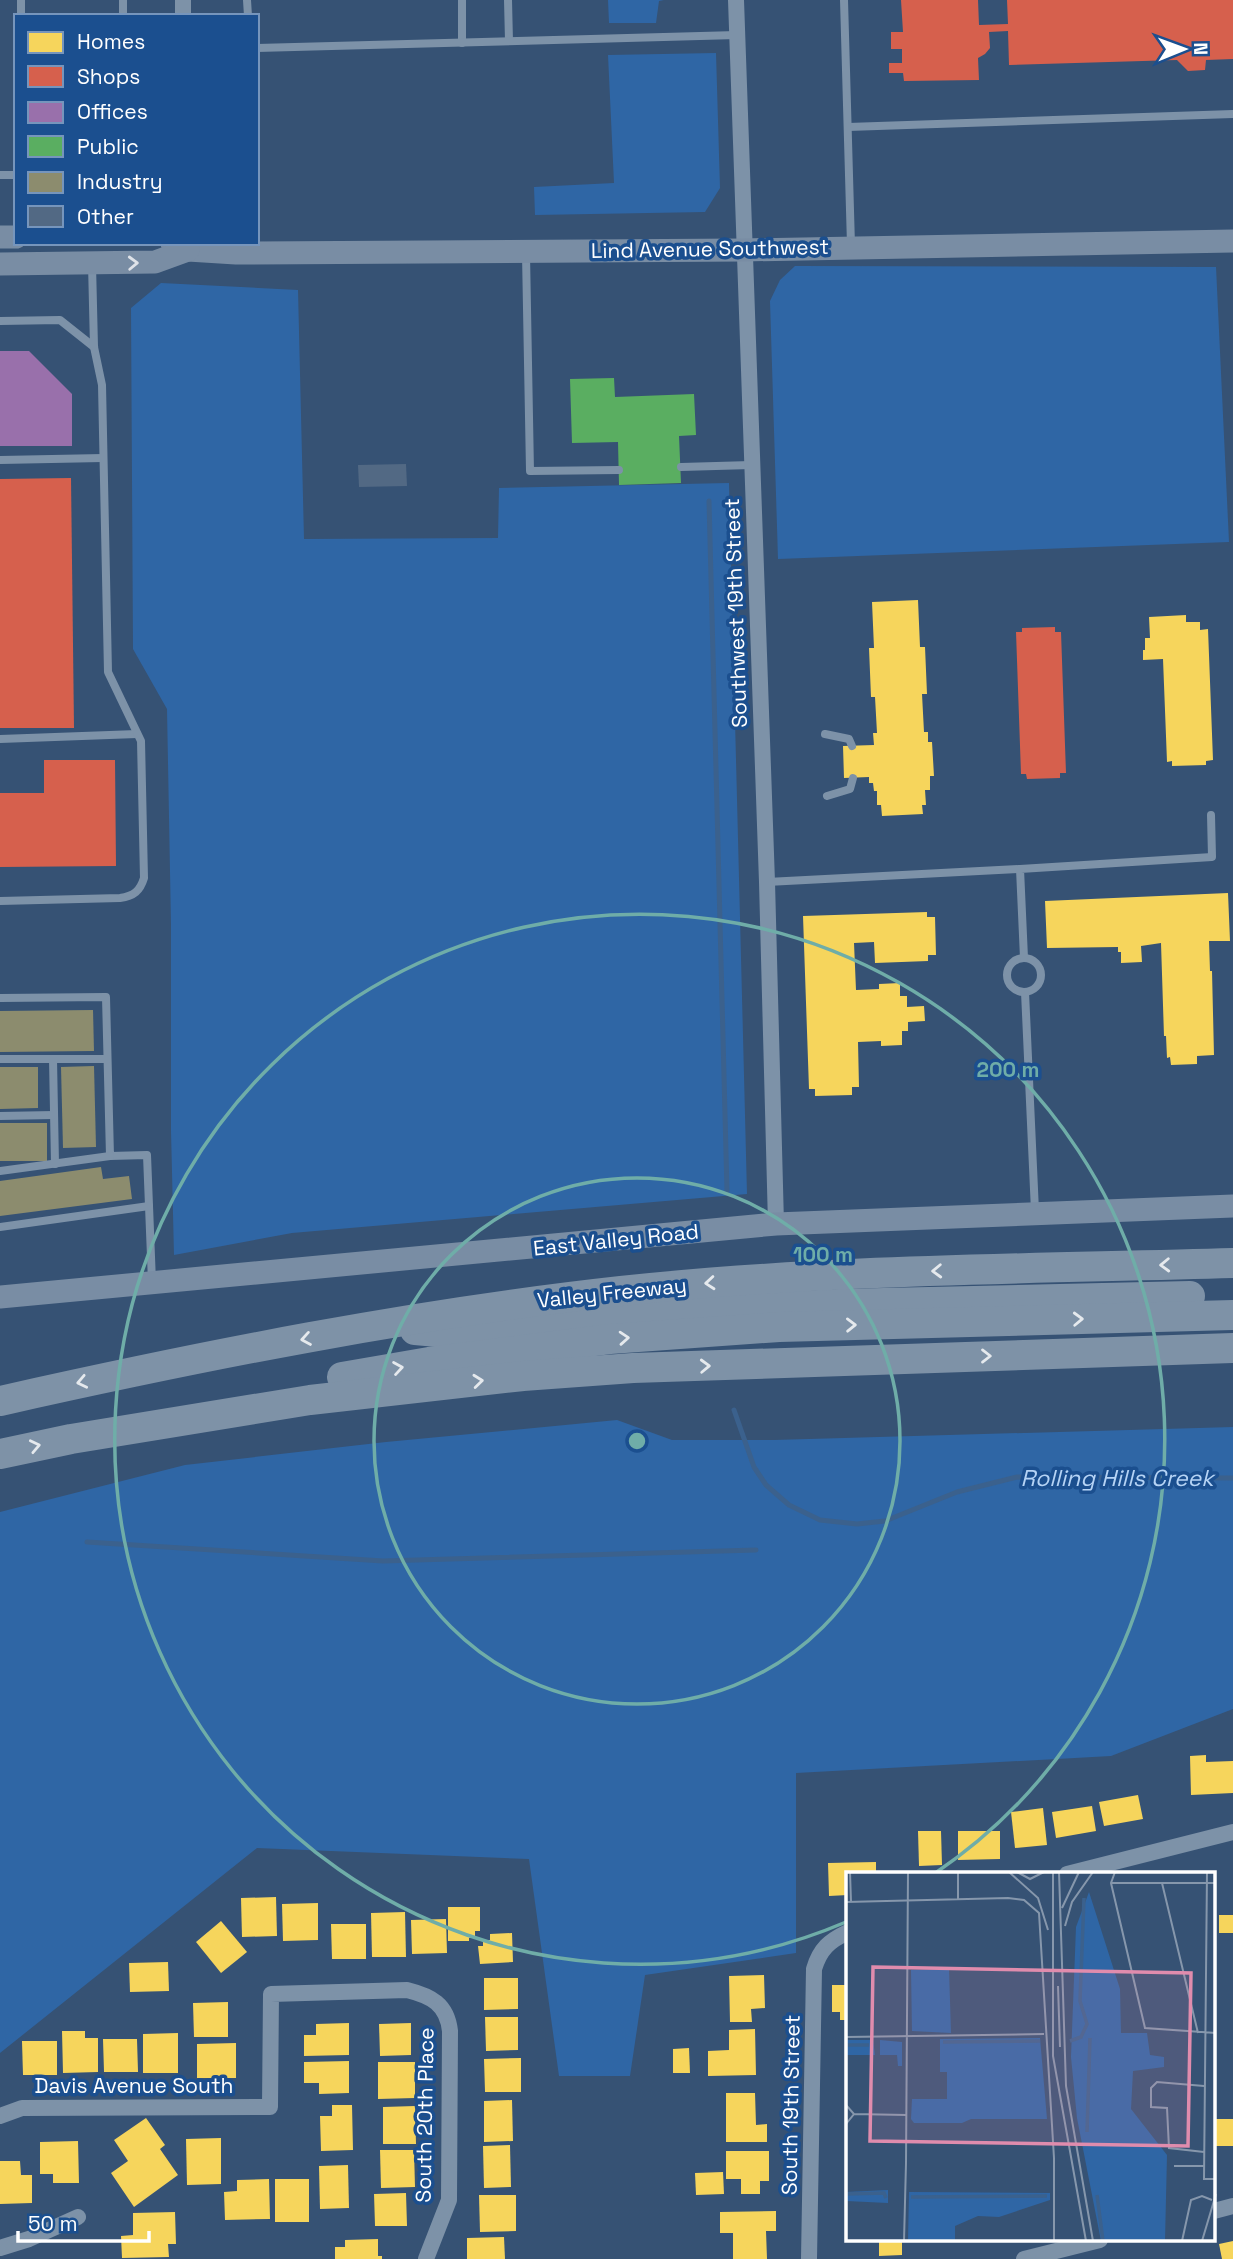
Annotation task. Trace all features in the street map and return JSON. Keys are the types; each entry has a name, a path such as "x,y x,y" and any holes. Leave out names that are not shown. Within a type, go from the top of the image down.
{"highway":[{"name":"Valley Freeway","path":"0,1401 129,1372 514,1304 742,1280 840,1274 1233,1263"},
{"path":"373,1327 460,1334 600,1316 697,1310 1233,1295"},
{"path":"71,1439 96,1421 203,1399 429,1362 610,1339 779,1327 1233,1315"},
{"path":"0,1454 71,1439 310,1400 523,1376 633,1368 1233,1348"},
{"path":"1019,1356 1066,1363 1233,1359"}],"main road":[{"name":"Lind Avenue Southwest","path":"0,264 155,262 182,246 236,253 743,250 1233,241"},
{"name":"East Valley Road","path":"0,1297 152,1285 776,1224 1233,1206"}],"street":[{"name":"Southwest 19th Street","path":"736,0 767,882 776,1224"},
{"path":"1075,1872 1233,1832"},
{"name":"South 19th Street","path":"809,2259 814,1969 819,1952 836,1937 846,1933"},
{"name":"South 20th Place","path":"270,2107 271,1994 407,1990 434,1999 445,2010 450,2031 449,2200 426,2259"},
{"name":"Davis Avenue South","path":"0,2116 22,2108 270,2107"},
{"path":"1216,2210 1233,2206"},
{"path":"0,2248 29,2239 78,2217"},
{"path":"1024,2259 1092,2242"}],"lane":[{"path":"462,0 462,43"},
{"path":"508,0 509,41"},
{"path":"844,0 851,248"},
{"path":"259,48 737,35"},
{"path":"848,127 1233,114"},
{"path":"526,251 530,471 619,470"},
{"path":"0,901 120,898 132,896 141,888 144,878 141,741 108,672 102,384 94,347 92,264"},
{"path":"0,321 60,320 94,347"},
{"path":"0,460 103,458"},
{"path":"681,467 751,465"},
{"path":"0,739 137,734"},
{"path":"825,734 849,739 852,746"},
{"path":"827,796 850,789 853,778"},
{"path":"767,882 1212,857 1211,816"},
{"path":"1020,869 1024,958"},
{"path":"1024,958 1035,961 1041,977 1036,987 1025,992 1015,989 1007,976 1010,965 1024,958"},
{"path":"1025,992 1035,1214"},
{"path":"0,998 106,997 110,1156"},
{"path":"0,1059 107,1059"},
{"path":"53,1059 55,1164"},
{"path":"0,1116 54,1115"},
{"path":"0,1171 110,1156 147,1155 152,1285"},
{"path":"0,1227 149,1206"}],"shaded area":[{"path":"608,0 664,0 659,1 656,23 609,23"},
{"path":"716,53 720,188 705,212 535,215 534,187 614,183 608,55"},
{"path":"795,266 1216,267 1229,542 778,559 770,301 780,280"},
{"path":"161,283 298,290 304,539 498,538 499,488 729,483 747,1194 292,1233 174,1255 167,709 133,649 131,308"},
{"path":"617,1420 672,1440 774,1440 1233,1427 1233,1709 1111,1756 796,1773 796,1953 645,1975 630,2076 559,2076 529,1859 257,1848 0,2053 0,1512 185,1465"}],"building: Homes":[{"path":"918,600 920,647 925,647 927,694 922,694 924,732 928,732 928,742 932,742 934,776 930,776 930,790 925,790 926,805 922,805 923,814 882,816 881,805 877,805 877,791 874,791 873,783 869,783 869,777 844,778 843,746 874,745 873,733 877,733 875,697 871,697 869,648 874,648 872,602"},
{"path":"1186,615 1186,622 1200,622 1200,630 1208,629 1213,760 1206,761 1206,765 1172,766 1172,761 1167,762 1163,659 1143,660 1143,650 1145,638 1150,638 1149,617"},
{"path":"1228,893 1230,941 1209,941 1214,1055 1197,1056 1197,1064 1171,1065 1170,1057 1167,1058 1161,943 1141,946 1142,962 1121,963 1118,947 1047,948 1045,901"},
{"path":"927,912 927,917 935,917 936,955 928,955 928,961 875,963 874,942 854,943 856,990 879,989 879,984 900,983 900,996 907,996 907,1007 924,1006 925,1021 908,1022 908,1031 902,1031 902,1045 881,1046 881,1041 858,1042 859,1087 852,1087 852,1095 815,1096 815,1089 809,1089 803,916"},
{"path":"1206,1755 1206,1762 1233,1761 1233,1793 1191,1795 1190,1756"},
{"path":"1138,1795 1143,1819 1104,1826 1099,1802"},
{"path":"1092,1806 1096,1831 1056,1838 1052,1812"},
{"path":"1043,1808 1047,1845 1015,1848 1011,1812"},
{"path":"918,1831 941,1831 942,1865 919,1866"},
{"path":"958,1831 1000,1831 1000,1859 958,1860"},
{"path":"876,1862 876,1872 846,1872 846,1895 829,1896 828,1863"},
{"path":"276,1897 277,1936 242,1937 241,1898"},
{"path":"318,1903 318,1940 283,1941 282,1904"},
{"path":"448,1907 480,1907 480,1931 475,1931 475,1938 469,1938 469,1941 448,1941"},
{"path":"405,1912 406,1957 372,1957 371,1913"},
{"path":"1219,1915 1233,1915 1233,1933 1219,1933"},
{"path":"446,1919 447,1953 412,1954 411,1920"},
{"path":"221,1921 247,1952 221,1973 196,1942"},
{"path":"331,1924 366,1924 366,1959 332,1959"},
{"path":"512,1933 513,1962 480,1964 478,1946 483,1946 483,1940 490,1940 490,1934"},
{"path":"168,1962 169,1991 130,1992 129,1963"},
{"path":"764,1975 765,2008 751,2009 752,2022 730,2022 729,1976"},
{"path":"484,1978 518,1978 518,2009 484,2010"},
{"path":"832,1985 846,1985 846,2020 840,2020 840,2012 832,2012"},
{"path":"228,2002 228,2037 194,2037 193,2003"},
{"path":"485,2017 518,2017 518,2050 486,2051"},
{"path":"349,2023 349,2055 304,2056 304,2035 316,2035 316,2024"},
{"path":"411,2023 411,2055 380,2056 379,2024"},
{"path":"755,2029 756,2075 708,2076 708,2051 729,2050 729,2030"},
{"path":"62,2031 85,2031 85,2038 98,2038 98,2072 63,2073"},
{"path":"178,2033 178,2073 143,2073 143,2034"},
{"path":"103,2039 137,2039 138,2072 104,2072"},
{"path":"22,2041 57,2041 57,2075 23,2075"},
{"path":"236,2043 236,2078 197,2078 197,2044"},
{"path":"689,2048 690,2073 673,2073 673,2049"},
{"path":"521,2058 521,2092 485,2092 484,2059"},
{"path":"349,2061 349,2093 319,2094 319,2083 304,2083 304,2062"},
{"path":"378,2062 415,2062 415,2098 378,2099"},
{"path":"726,2093 755,2093 756,2125 767,2124 767,2142 726,2142"},
{"path":"512,2100 513,2141 484,2142 484,2101"},
{"path":"332,2105 352,2105 353,2150 321,2151 320,2116 332,2116"},
{"path":"415,2106 416,2144 383,2144 383,2107"},
{"path":"146,2118 165,2145 160,2149 178,2175 134,2207 111,2173 128,2161 114,2140"},
{"path":"1216,2119 1233,2119 1233,2146 1216,2146"},
{"path":"221,2138 221,2184 187,2185 186,2139"},
{"path":"78,2141 79,2183 53,2183 53,2174 40,2174 40,2142"},
{"path":"510,2145 511,2187 484,2188 483,2146"},
{"path":"380,2150 414,2150 415,2187 381,2188"},
{"path":"726,2151 769,2151 769,2181 760,2181 760,2194 741,2194 741,2179 726,2179"},
{"path":"0,2161 20,2161 21,2175 32,2175 32,2203 0,2204"},
{"path":"348,2165 349,2208 320,2209 319,2166"},
{"path":"723,2172 724,2194 696,2195 695,2173"},
{"path":"269,2179 270,2219 225,2220 224,2192 237,2191 237,2180"},
{"path":"275,2179 309,2179 309,2222 275,2222"},
{"path":"406,2193 407,2226 375,2226 374,2194"},
{"path":"479,2195 516,2195 516,2231 480,2232"},
{"path":"776,2211 776,2231 766,2231 767,2259 733,2259 733,2233 720,2233 720,2212"},
{"path":"175,2212 176,2244 168,2244 169,2257 122,2258 121,2236 133,2235 133,2213"},
{"path":"504,2237 505,2259 467,2259 467,2238"},
{"path":"378,2239 378,2256 382,2256 382,2259 335,2259 335,2247 345,2247 345,2240"},
{"path":"1233,2241 1233,2259 1222,2259 1219,2244"},
{"path":"879,2242 902,2242 902,2255 879,2256"}],"building: Shops":[{"path":"901,0 978,0 979,25 1008,24 1007,0 1233,0 1233,59 1206,60 1205,70 1188,71 1177,60 1009,65 1008,31 989,32 990,48 978,58 979,80 904,81 903,73 889,73 889,63 902,63 902,49 891,49 891,32 903,32"},
{"path":"71,478 74,728 0,728 0,479"},
{"path":"1055,627 1055,632 1061,632 1066,773 1060,773 1060,778 1027,779 1026,774 1021,774 1016,632 1022,632 1022,628"},
{"path":"44,760 115,760 116,866 0,867 0,793 44,793"}],"building: Offices":[{"path":"0,351 29,351 72,394 72,446 0,446"}],"building: Public":[{"path":"614,378 615,397 694,394 696,435 679,436 681,483 619,485 618,442 572,443 570,379"}],"building: Industry":[{"path":"93,1010 94,1051 0,1052 0,1011"},
{"path":"94,1066 96,1147 63,1148 61,1067"},
{"path":"0,1067 38,1067 38,1108 0,1109"},
{"path":"0,1123 47,1123 47,1161 0,1161"},
{"path":"101,1167 103,1179 129,1176 132,1199 0,1216 0,1181"}],"building: Other":[{"path":"406,464 407,486 359,487 358,465"}],"waterway":[{"path":"709,501 727,1191"},
{"name":"Rolling Hills Creek","path":"734,1410 754,1467 766,1485 789,1505 820,1520 857,1524 885,1521 957,1492 1017,1477 1233,1478"},
{"path":"87,1542 383,1561 756,1550"}]}
